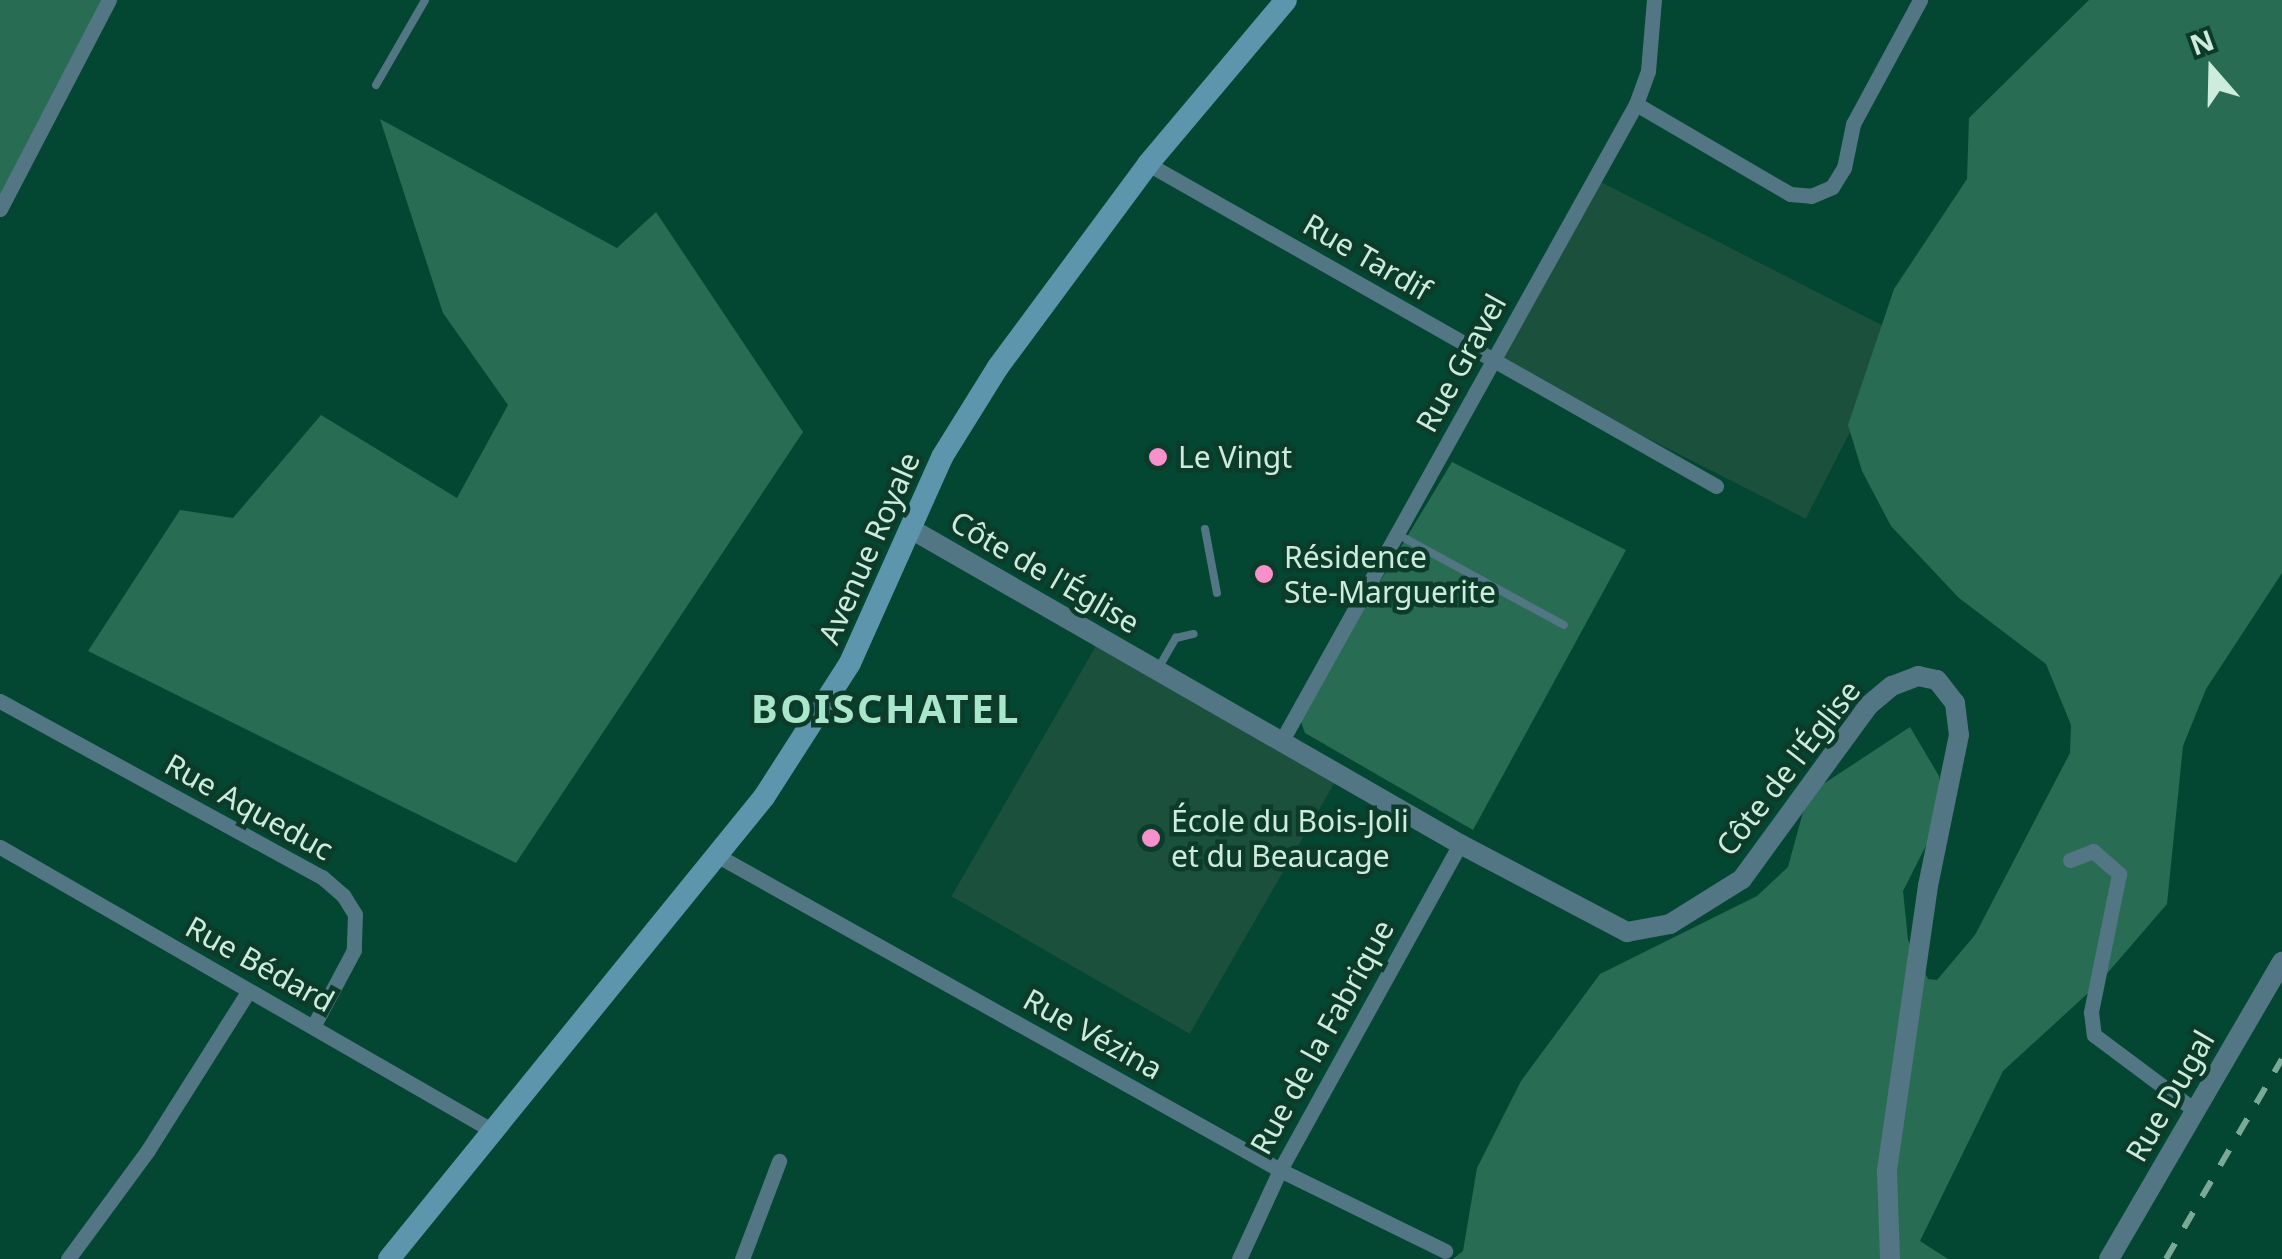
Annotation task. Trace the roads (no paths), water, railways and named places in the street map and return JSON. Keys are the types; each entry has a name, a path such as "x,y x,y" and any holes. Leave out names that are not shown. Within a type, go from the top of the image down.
{"main road":[{"name":"Avenue Royale","path":"389,1259 718,856 823,710 942,457 998,366 1148,164 1286,0"}],"street":[{"path":"0,209 108,0"},
{"name":"Rue Gravel","path":"1281,742 1636,104 1648,71 1654,0"},
{"path":"1636,104 1790,194 1810,196 1832,187 1844,168 1853,124 1920,0"},
{"name":"Rue Tardif","path":"1148,164 1716,486"},
{"name":"Côte de l'Église","path":"910,529 1460,844 1627,932 1670,924 1742,880 1869,705 1892,686 1918,676 1937,680 1955,703 1959,735 1928,886 1887,1172 1890,1259"},
{"name":"Rue Aqueduc","path":"0,701 322,877 343,895 355,914 354,950 314,1025"},
{"name":"Rue de la Fabrique","path":"1239,1259 1280,1170 1460,844"},
{"name":"Rue Bédard","path":"0,847 493,1130"},
{"path":"2070,860 2093,851 2119,874 2091,1012 2094,1034 2196,1111"},
{"name":"Rue Vézina","path":"718,856 1280,1170 1445,1251"},
{"name":"Rue Dugal","path":"2108,1259 2282,962"},
{"path":"68,1259 148,1150 248,992"},
{"path":"742,1259 779,1161"}],"lane":[{"path":"376,85 425,0"},
{"path":"1205,529 1217,593"},
{"path":"1396,534 1564,625"},
{"path":"1156,671 1176,638 1194,634"}],"railway":[{"path":"2166,1259 2282,1059"}],"place":[{"name":"Le Vingt","path":"1158,457"},
{"name":"Résidence Ste-Marguerite","path":"1264,574"},
{"name":"École du Bois-Joli et du Beaucage","path":"1151,838"}],"district":[{"name":"BOISCHATEL","path":"886,708"}]}
